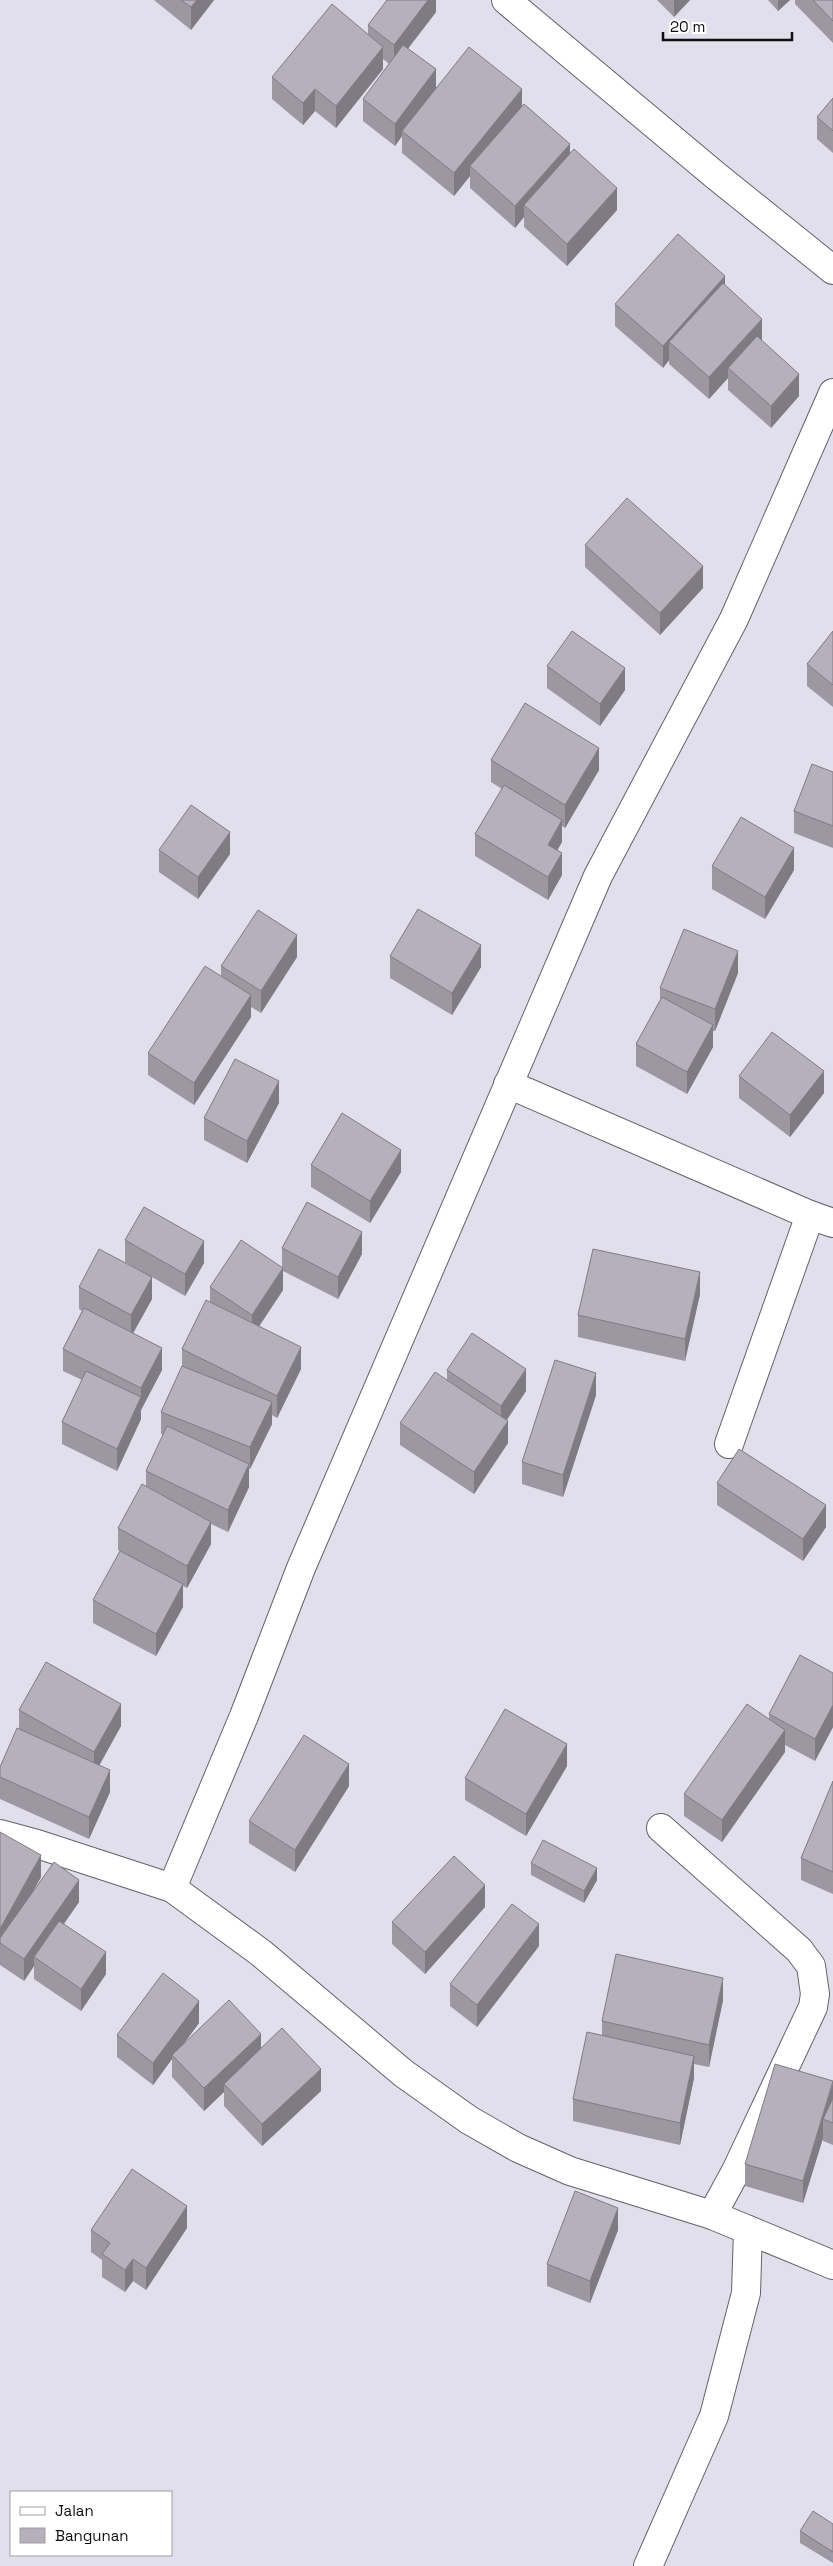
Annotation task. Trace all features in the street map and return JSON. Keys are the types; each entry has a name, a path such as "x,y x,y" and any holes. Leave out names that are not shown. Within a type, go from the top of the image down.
{"street":[{"path":"506,0 714,175 833,270"},
{"path":"172,1888 244,1716 302,1568 598,876 734,618 833,393"},
{"path":"508,1084 821,1219 729,1444"},
{"path":"661,1828 799,1950 811,1966 815,1994 804,2030 712,2216"},
{"path":"0,1834 37,1844 172,1888 262,1953 403,2073 469,2120 518,2148 570,2171 712,2216 833,2265"},
{"path":"648,2566 714,2416 746,2294 748,2230"}],"building":[{"path":"181,0 197,0 191,7"},
{"path":"387,0 428,0 394,45 368,25"},
{"path":"813,0 833,0 833,21"},
{"path":"332,4 383,47 336,106 315,89 303,103 272,77"},
{"path":"403,45 436,69 395,124 363,99"},
{"path":"469,47 522,89 454,173 402,131"},
{"path":"833,98 833,131 817,117"},
{"path":"524,104 570,144 515,206 470,166"},
{"path":"574,149 617,188 567,244 524,205"},
{"path":"678,234 725,276 663,346 615,304"},
{"path":"723,283 762,319 709,377 669,342"},
{"path":"757,336 799,374 771,406 728,368"},
{"path":"627,498 703,566 660,613 585,545"},
{"path":"572,631 625,668 600,704 547,666"},
{"path":"833,631 833,685 807,664"},
{"path":"525,703 599,748 565,805 491,760"},
{"path":"812,764 833,772 833,826 794,811"},
{"path":"504,785 562,820 548,845 562,853 548,877 475,834"},
{"path":"191,805 230,832 198,877 159,850"},
{"path":"741,817 794,848 765,897 712,866"},
{"path":"418,909 481,945 452,993 390,956"},
{"path":"258,910 297,935 261,991 221,966"},
{"path":"684,929 738,951 715,1009 660,988"},
{"path":"205,966 251,995 194,1083 148,1053"},
{"path":"662,997 713,1025 687,1072 636,1044"},
{"path":"772,1032 824,1071 790,1115 739,1076"},
{"path":"235,1059 279,1081 247,1141 204,1118"},
{"path":"342,1113 401,1150 370,1201 311,1165"},
{"path":"307,1202 362,1232 338,1277 282,1248"},
{"path":"144,1207 204,1241 185,1274 125,1240"},
{"path":"241,1240 283,1268 252,1315 210,1287"},
{"path":"99,1249 152,1277 131,1315 79,1287"},
{"path":"593,1249 700,1272 685,1339 578,1315"},
{"path":"206,1300 301,1347 277,1396 182,1349"},
{"path":"84,1308 162,1348 141,1388 63,1349"},
{"path":"472,1333 526,1369 501,1406 447,1370"},
{"path":"555,1360 596,1373 563,1475 522,1462"},
{"path":"182,1366 272,1402 250,1447 161,1412"},
{"path":"86,1371 141,1397 117,1449 62,1422"},
{"path":"435,1372 508,1421 474,1472 400,1423"},
{"path":"167,1426 249,1464 228,1510 146,1471"},
{"path":"739,1449 826,1505 803,1539 717,1483"},
{"path":"142,1484 211,1522 187,1566 118,1528"},
{"path":"120,1551 183,1584 156,1634 93,1600"},
{"path":"800,1655 833,1673 833,1705 815,1739 769,1714"},
{"path":"46,1662 121,1704 94,1752 19,1710"},
{"path":"747,1704 785,1730 722,1820 684,1794"},
{"path":"505,1709 567,1744 526,1814 465,1778"},
{"path":"17,1728 110,1770 89,1817 0,1777 0,1767"},
{"path":"304,1735 349,1764 295,1850 249,1821"},
{"path":"833,1781 833,1872 801,1858"},
{"path":"0,1832 41,1855 0,1929"},
{"path":"543,1840 597,1868 584,1891 531,1863"},
{"path":"454,1856 485,1885 425,1952 392,1922"},
{"path":"54,1862 79,1880 24,1959 0,1943 0,1938"},
{"path":"512,1904 539,1924 477,2005 450,1984"},
{"path":"59,1921 106,1952 81,1989 34,1957"},
{"path":"616,1954 723,1978 709,2045 602,2021"},
{"path":"163,1973 199,2001 153,2063 117,2035"},
{"path":"229,2000 261,2034 204,2088 172,2055"},
{"path":"282,2028 321,2069 262,2124 224,2084"},
{"path":"587,2032 694,2056 680,2123 573,2099"},
{"path":"775,2064 833,2081 803,2181 745,2164"},
{"path":"833,2098 833,2123 823,2119"},
{"path":"132,2169 187,2206 146,2268 133,2259 125,2270 102,2254 110,2243 91,2230"},
{"path":"575,2191 618,2208 590,2281 547,2264"},
{"path":"813,2511 833,2524 833,2552 800,2531"}]}
